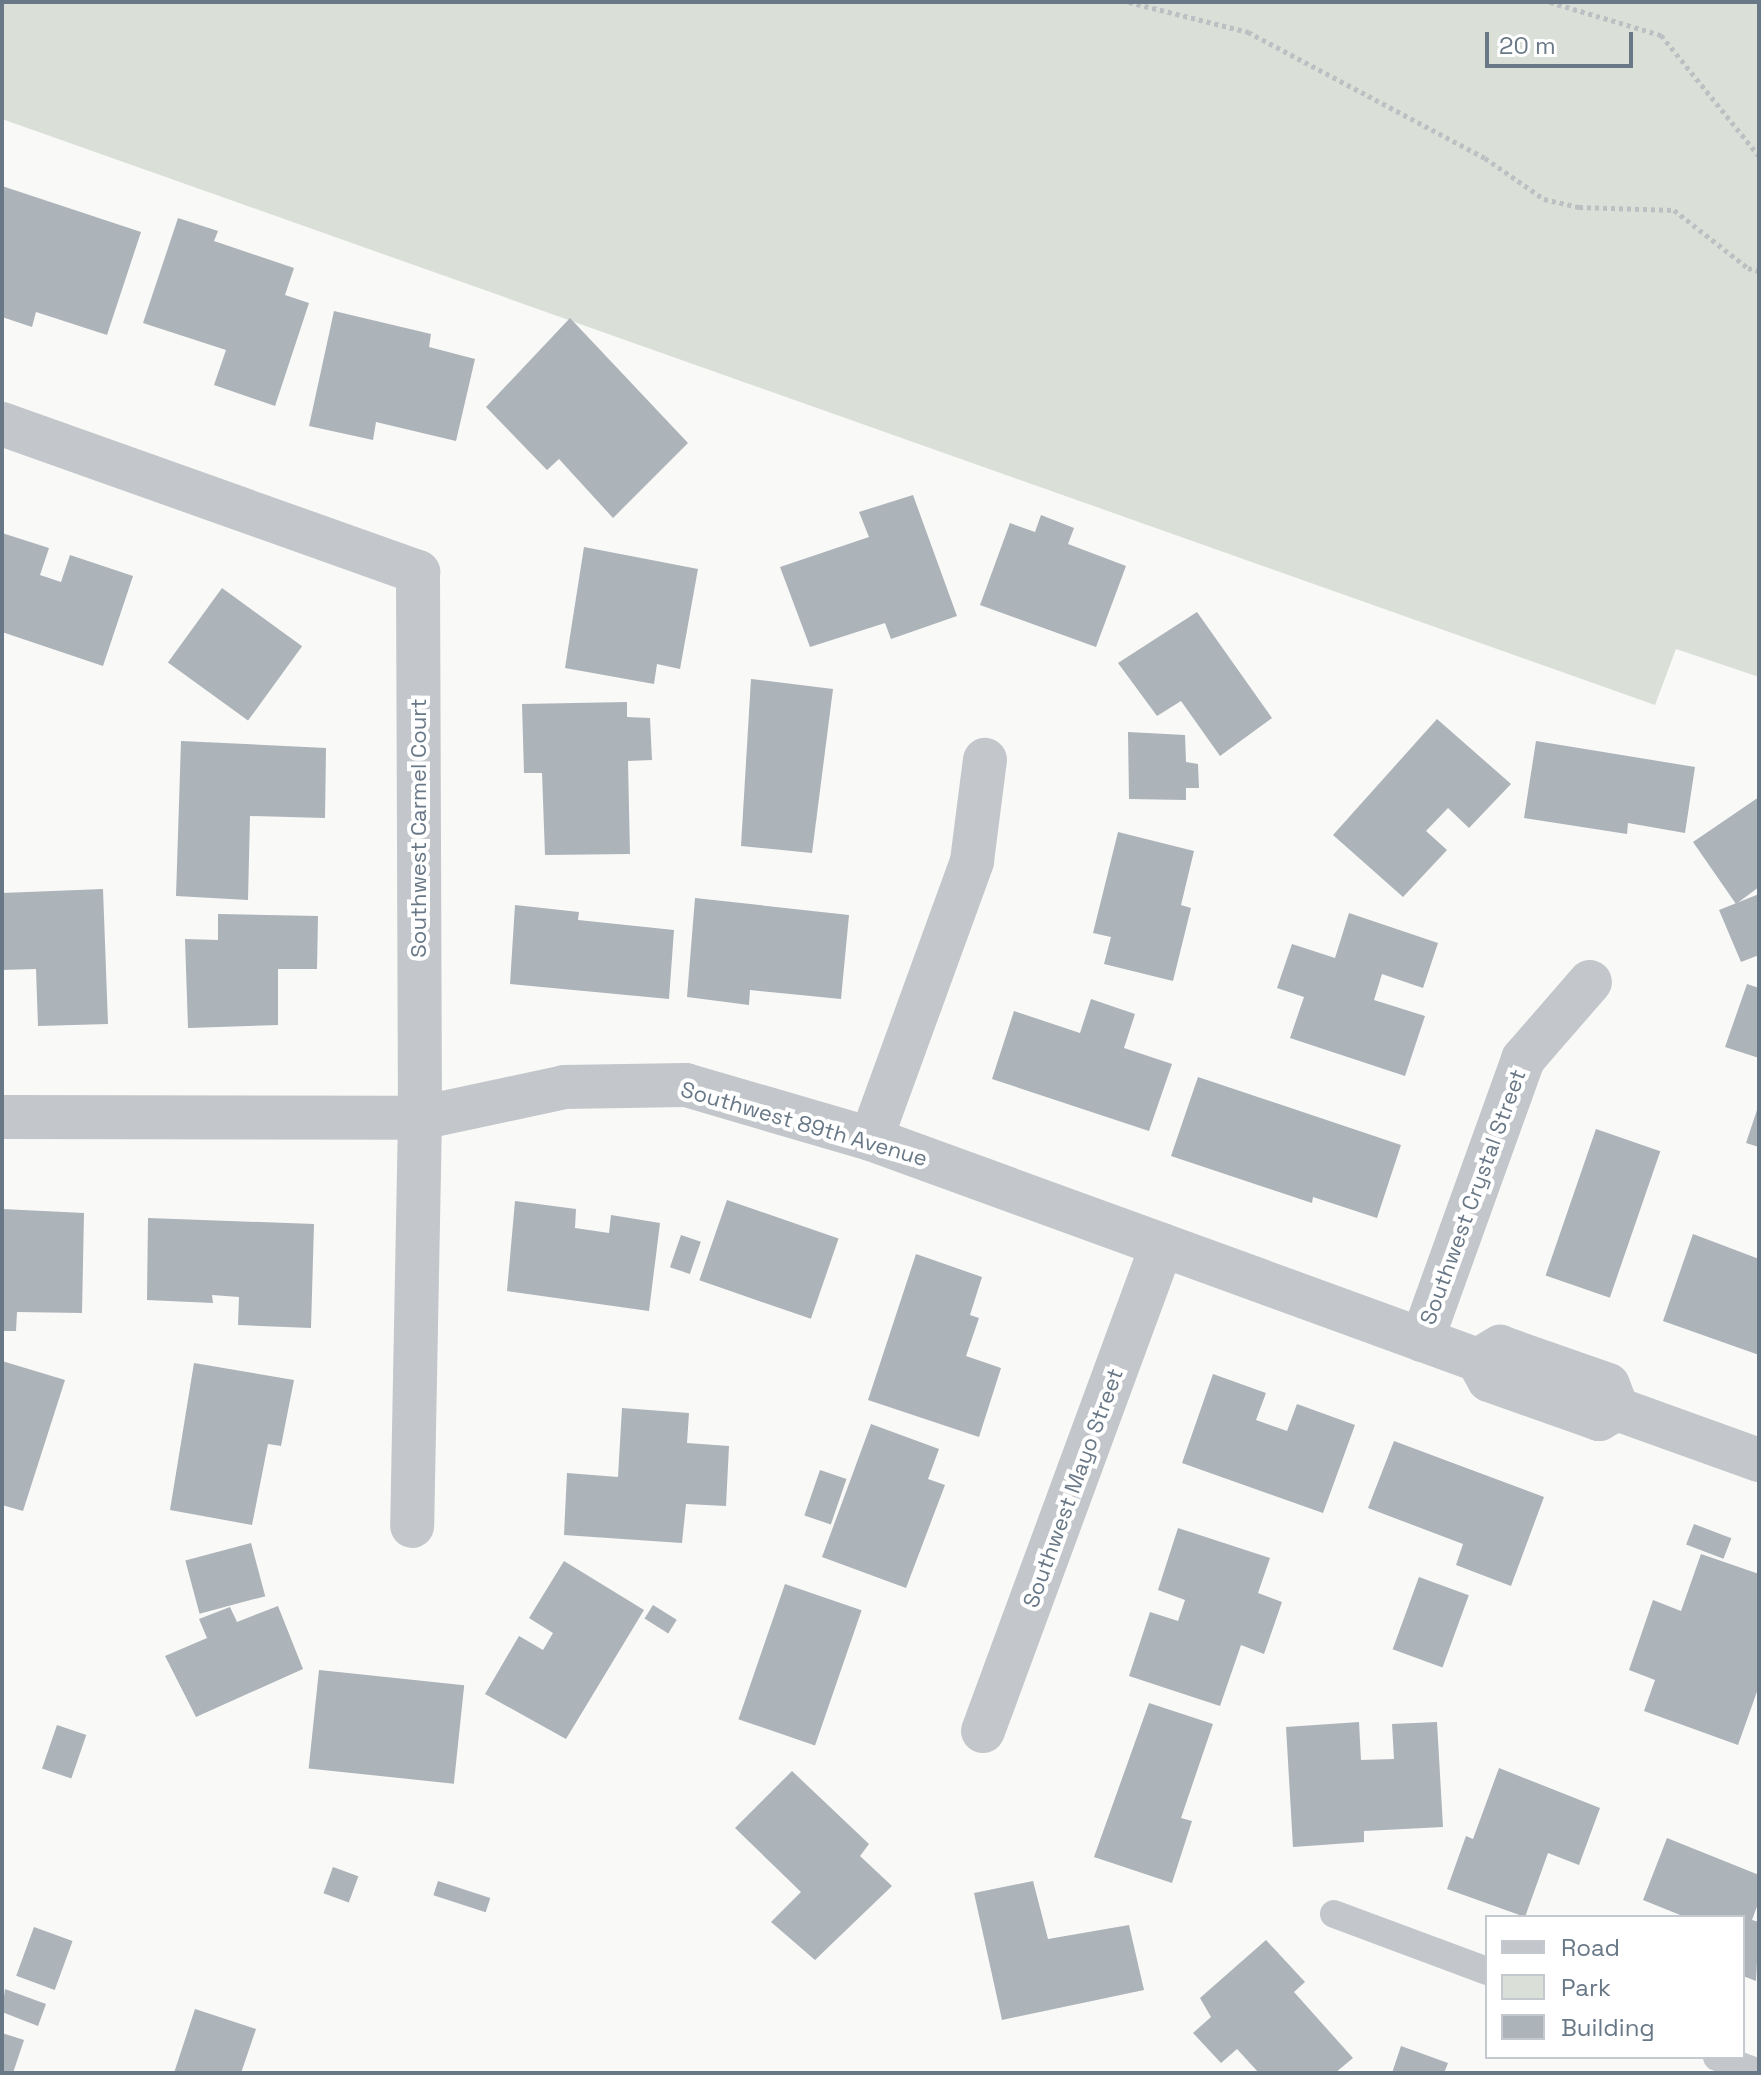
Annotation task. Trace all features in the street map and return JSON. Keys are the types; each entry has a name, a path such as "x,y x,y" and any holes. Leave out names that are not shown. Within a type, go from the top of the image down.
{"street":[{"name":"Southwest Carmel Court","path":"2,424 418,572 420,1118 412,1526"},
{"path":"871,1139 972,861 985,760"},
{"name":"Southwest Crystal Street","path":"1422,1340 1523,1059 1590,982"},
{"name":"Southwest 89th Avenue","path":"2,1117 420,1118 564,1087 686,1085 871,1139 1478,1360 1489,1380 1599,1419 1617,1409 1759,1460"},
{"name":"Southwest Mayo Street","path":"983,1731 1162,1245"}],"lane":[{"path":"1334,1914 1485,1970"},
{"path":"1722,2059 1759,2073"}],"path":[{"path":"1129,2 1248,32 1485,158 1544,199 1579,207 1674,210 1748,268 1759,271"},
{"path":"1550,2 1661,35 1759,156"}],"green space":[{"path":"2,2 1759,2 1759,677 1676,649 1655,705 2,119"}],"building":[{"path":"2,186 141,232 107,335 36,312 32,327 2,317"},
{"path":"178,218 218,231 214,241 294,268 285,295 309,303 275,406 214,385 226,350 143,323"},
{"path":"334,311 431,334 429,347 475,359 456,441 376,422 373,440 309,426"},
{"path":"570,318 688,443 613,518 559,459 547,470 486,407"},
{"path":"913,495 957,616 891,639 885,623 810,647 780,567 869,537 859,512"},
{"path":"1041,515 1074,528 1068,544 1126,566 1096,647 980,605 1010,523 1035,532"},
{"path":"2,533 49,548 40,575 61,582 70,555 133,576 103,666 2,632"},
{"path":"584,547 698,569 680,669 657,664 654,684 565,668"},
{"path":"222,588 302,646 248,721 168,662"},
{"path":"1197,612 1272,718 1220,756 1181,701 1157,716 1118,663"},
{"path":"751,679 833,689 812,853 741,846"},
{"path":"627,702 627,717 650,718 652,760 628,761 630,854 545,855 542,773 524,773 522,704"},
{"path":"1437,719 1511,784 1469,828 1448,808 1426,831 1447,850 1403,897 1333,835"},
{"path":"1128,732 1185,735 1186,762 1198,764 1199,788 1186,788 1186,800 1129,799"},
{"path":"181,741 326,748 325,818 250,816 248,900 176,896"},
{"path":"1536,741 1695,767 1685,833 1628,823 1627,834 1524,818"},
{"path":"1759,797 1759,887 1736,904 1693,842"},
{"path":"1118,832 1194,851 1181,905 1191,908 1173,981 1104,964 1111,937 1093,933"},
{"path":"103,889 108,1024 38,1026 36,969 2,970 2,893"},
{"path":"1759,894 1759,955 1741,962 1719,910"},
{"path":"695,898 849,915 841,999 750,990 749,1005 687,997"},
{"path":"515,905 579,912 578,920 674,930 669,999 510,984"},
{"path":"1349,913 1438,943 1423,988 1382,974 1374,1000 1425,1016 1405,1076 1290,1038 1304,997 1277,988 1292,944 1335,958"},
{"path":"218,914 318,916 317,969 278,969 278,1025 188,1028 185,939 218,940"},
{"path":"1747,984 1759,988 1759,1058 1725,1047"},
{"path":"1091,999 1135,1014 1124,1048 1172,1064 1149,1131 992,1079 1014,1011 1080,1033"},
{"path":"1198,1077 1401,1145 1377,1218 1313,1197 1312,1203 1171,1156"},
{"path":"1759,1107 1759,1147 1746,1143"},
{"path":"1596,1129 1660,1151 1610,1298 1546,1276"},
{"path":"727,1200 839,1238 811,1319 699,1280"},
{"path":"515,1201 576,1209 575,1228 609,1233 611,1215 660,1223 649,1311 507,1291"},
{"path":"2,1209 84,1213 82,1313 17,1312 16,1331 2,1331"},
{"path":"148,1218 314,1224 311,1328 238,1325 239,1297 212,1295 213,1303 147,1300"},
{"path":"1693,1234 1759,1259 1759,1355 1663,1321"},
{"path":"681,1235 701,1242 690,1274 670,1267"},
{"path":"916,1254 982,1277 970,1315 979,1318 966,1356 1001,1368 979,1437 868,1400"},
{"path":"2,1361 65,1380 23,1511 2,1505"},
{"path":"194,1363 294,1380 281,1446 268,1444 252,1525 170,1510"},
{"path":"1213,1374 1266,1393 1256,1420 1287,1431 1297,1404 1355,1425 1323,1513 1182,1463"},
{"path":"622,1408 689,1413 687,1443 729,1446 726,1506 686,1504 682,1543 564,1535 567,1473 618,1477"},
{"path":"871,1424 939,1449 928,1479 945,1485 906,1588 822,1557"},
{"path":"1394,1441 1544,1497 1511,1586 1456,1565 1463,1544 1368,1508"},
{"path":"820,1470 846,1479 831,1525 804,1515"},
{"path":"1694,1524 1731,1538 1723,1559 1686,1545"},
{"path":"1178,1528 1270,1558 1258,1593 1282,1602 1264,1654 1241,1645 1220,1706 1129,1676 1150,1612 1178,1621 1185,1600 1158,1590"},
{"path":"251,1543 265,1596 200,1614 185,1561"},
{"path":"1701,1554 1759,1574 1759,1686 1738,1745 1644,1711 1655,1680 1629,1670 1653,1600 1681,1611"},
{"path":"564,1561 644,1610 566,1739 485,1694 519,1636 543,1650 553,1633 529,1618"},
{"path":"1419,1577 1469,1595 1442,1667 1393,1649"},
{"path":"785,1584 862,1610 815,1746 738,1719"},
{"path":"653,1605 677,1620 668,1633 645,1619"},
{"path":"278,1606 303,1669 196,1717 165,1656 207,1638 199,1619 230,1607 237,1622"},
{"path":"319,1670 464,1685 454,1784 309,1768"},
{"path":"1149,1703 1213,1724 1181,1818 1192,1821 1172,1883 1094,1857"},
{"path":"1359,1722 1361,1760 1394,1759 1392,1724 1437,1722 1443,1827 1364,1831 1364,1842 1293,1847 1286,1727"},
{"path":"57,1725 86,1735 71,1779 42,1768"},
{"path":"1499,1768 1600,1808 1579,1865 1548,1853 1526,1915 1447,1889 1466,1836 1473,1839"},
{"path":"792,1771 869,1844 860,1856 892,1886 815,1960 771,1922 801,1892 735,1828"},
{"path":"1667,1838 1759,1875 1759,1901 1752,1920 1759,1922 1756,1981 1745,1977 1745,1915 1680,1915 1643,1900"},
{"path":"333,1867 358,1876 349,1903 323,1893"},
{"path":"438,1881 490,1898 486,1912 433,1895"},
{"path":"1033,1881 1048,1939 1129,1925 1144,1990 1002,2020 974,1893"},
{"path":"34,1927 73,1941 55,1990 16,1976"},
{"path":"1266,1940 1305,1982 1294,1992 1353,2058 1335,2073 1259,2073 1237,2049 1221,2063 1193,2033 1211,2017 1200,1998"},
{"path":"5,1989 46,2004 38,2026 2,2012"},
{"path":"195,2009 256,2029 241,2073 174,2073"},
{"path":"2,2033 24,2040 13,2073 2,2073"},
{"path":"1401,2046 1448,2063 1444,2073 1392,2073"}]}
